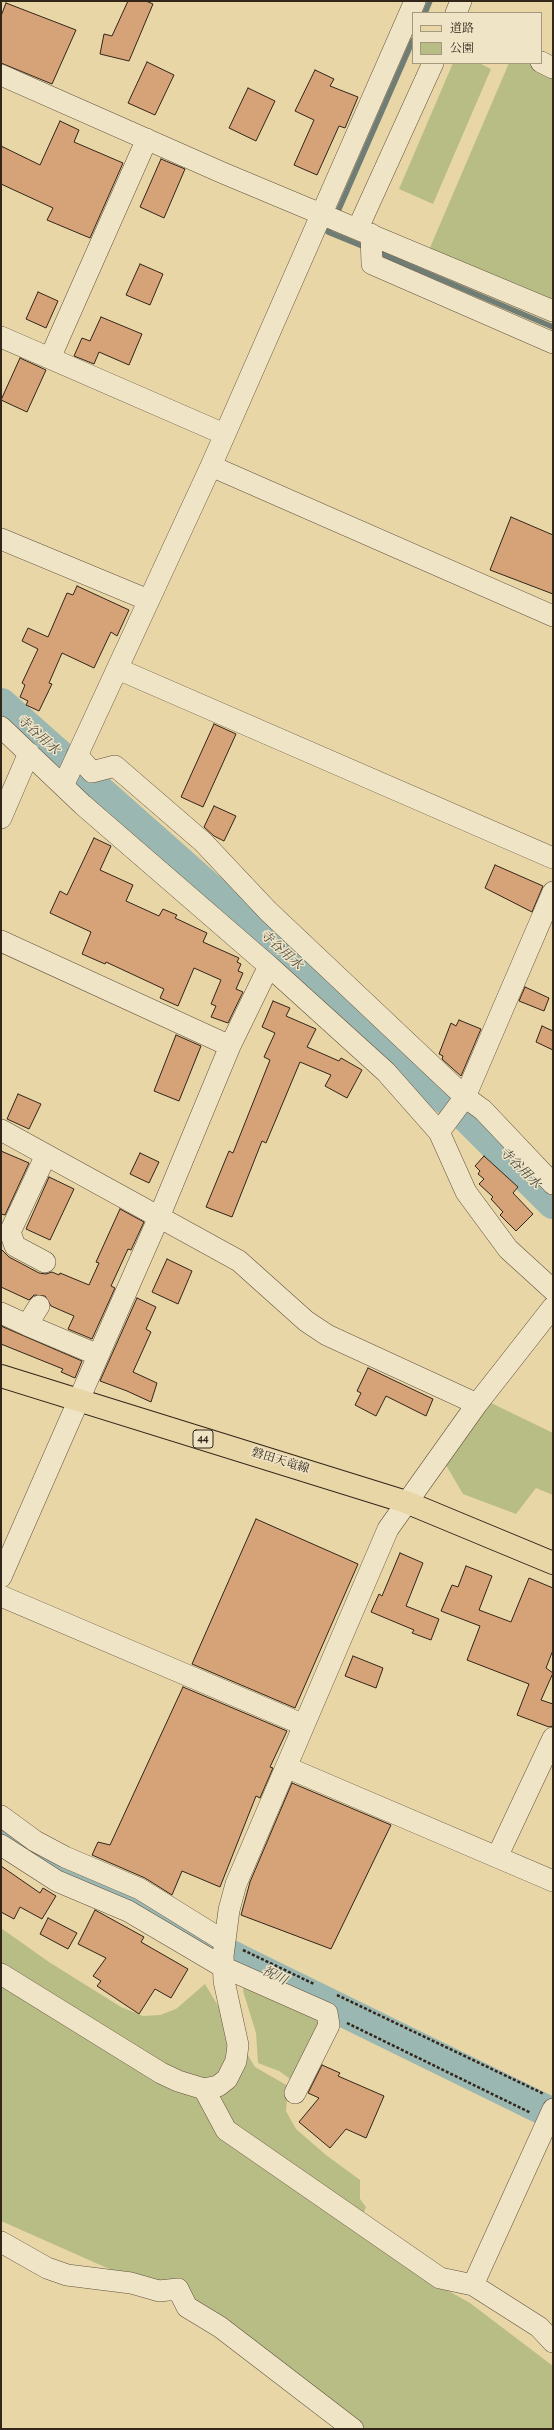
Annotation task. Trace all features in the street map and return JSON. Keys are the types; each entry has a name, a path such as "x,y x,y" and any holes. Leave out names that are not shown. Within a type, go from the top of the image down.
{"main road":[{"name":"磐田天竜線","path":"1,1376 406,1502 553,1563"}],"street":[{"path":"63,786 211,466 415,1"},
{"path":"456,12 461,1"},
{"path":"542,62 553,68"},
{"path":"433,64 364,231 372,264 553,343"},
{"path":"1,75 321,214 553,311"},
{"path":"50,358 147,139"},
{"path":"1,337 224,434"},
{"path":"211,466 553,616"},
{"path":"1,539 148,600"},
{"path":"118,669 553,858"},
{"path":"1,726 63,786 269,966 386,1072 440,1132 466,1192 476,1208 508,1249 553,1290"},
{"path":"1,818 29,753"},
{"path":"77,755 92,772 115,766 203,842 268,911 459,1105 482,1110 553,1184"},
{"path":"440,1132 459,1105 553,892"},
{"path":"1,941 230,1046"},
{"path":"1,1577 159,1217 230,1046 269,966"},
{"path":"1,1130 239,1261 306,1321 328,1336 477,1404"},
{"path":"46,1155 10,1232 15,1246 46,1262"},
{"path":"27,1325 39,1306"},
{"path":"1,1974 161,2073 188,2086 204,2088 218,2086 227,2079 234,2067 238,2052 223,1953 230,1902 236,1884 388,1529 477,1404 553,1307"},
{"path":"1,1313 98,1355"},
{"path":"1,1596 304,1725"},
{"path":"497,1858 553,1738"},
{"path":"286,1767 553,1882"},
{"path":"1,1816 35,1841 65,1857 140,1889 223,1953"},
{"path":"1,1845 57,1881 223,1953 327,2013 329,2025 295,2093"},
{"path":"204,2088 226,2130 440,2278 474,2286 539,2327 553,2342"},
{"path":"474,2286 550,2114"},
{"path":"1,2242 47,2268 67,2275 131,2283 159,2291 178,2289 187,2307 220,2327 353,2429"}],"path":[{"path":"223,1953 317,1985"},
{"path":"331,1992 550,2114"},
{"path":"327,2013 550,2114"}],"green space":[{"path":"542,63 553,68 553,311 426,257 509,64"},
{"path":"453,64 481,64 491,69 433,204 399,189"},
{"path":"487,1401 553,1433 553,1495 536,1488 516,1514 463,1494 443,1460"},
{"path":"1,1928 49,1962 121,2007 143,2016 160,2015 176,2009 205,1984 255,2067 288,2086 286,2111 296,2129 326,2155 360,2180 360,2199 366,2207 363,2215 406,2267 470,2303 553,2366 553,2429 354,2429 159,2291 1,2221"},
{"path":"244,1986 329,2025 293,2081 279,2071 258,2063 256,2033 243,1991"}],"building":[{"path":"128,1 146,1 153,4 129,61 100,54 104,34 112,36"},
{"path":"6,3 76,30 52,84 1,63 1,16"},
{"path":"147,62 174,75 155,115 128,103"},
{"path":"315,70 334,79 330,86 358,97 345,128 339,126 317,175 294,165 314,120 295,111"},
{"path":"248,88 275,101 256,141 229,128"},
{"path":"60,121 79,130 74,142 123,163 90,238 47,220 53,208 1,184 1,146 40,165"},
{"path":"161,159 185,169 164,218 140,207"},
{"path":"140,264 163,274 150,305 126,295"},
{"path":"38,292 58,301 46,328 26,319"},
{"path":"101,317 142,334 129,365 99,352 94,364 74,356 82,338 90,341"},
{"path":"20,358 46,370 27,412 1,400"},
{"path":"511,517 553,535 553,594 490,570"},
{"path":"77,586 129,610 117,636 111,632 94,668 62,653 49,683 52,684 39,711 26,705 28,701 20,697 25,685 22,683 38,649 22,641 28,628 48,637 67,593 73,595"},
{"path":"214,724 236,734 203,807 181,797"},
{"path":"214,806 236,816 224,841 214,836 204,827"},
{"path":"94,838 111,846 100,870 133,885 126,901 159,916 163,909 177,915 175,918 207,933 203,942 239,958 237,962 241,964 238,971 243,973 236,989 243,992 228,1023 211,1017 216,1006 211,1004 221,980 194,968 178,1006 160,998 164,989 106,962 105,964 82,954 91,932 50,913 60,891 67,895"},
{"path":"495,865 543,886 532,912 485,888"},
{"path":"525,987 549,998 544,1011 519,1001"},
{"path":"273,1001 290,1008 286,1016 316,1029 307,1047 339,1061 341,1058 362,1070 347,1098 325,1086 331,1075 300,1062 266,1143 262,1141 232,1217 206,1207 229,1151 233,1153 270,1060 264,1057 275,1033 262,1027"},
{"path":"459,1020 481,1029 461,1076 442,1059 443,1056 439,1054 451,1023 456,1026"},
{"path":"542,1026 553,1031 553,1050 536,1042"},
{"path":"176,1035 201,1046 179,1101 154,1091"},
{"path":"18,1094 41,1104 29,1129 7,1119"},
{"path":"1,1151 29,1163 5,1215 1,1214"},
{"path":"140,1153 159,1162 149,1183 130,1174"},
{"path":"484,1156 518,1187 513,1193 533,1214 516,1231 500,1215 503,1212 491,1199 493,1197 479,1184 484,1179 478,1174 480,1171 475,1166"},
{"path":"49,1177 74,1189 50,1240 26,1229"},
{"path":"120,1209 144,1222 131,1250 128,1249 111,1286 115,1288 92,1339 68,1329 74,1316 51,1306 45,1296 34,1295 29,1300 1,1287 1,1249 9,1257 39,1273 46,1274 52,1272 59,1275 60,1273 89,1285 99,1263 96,1262"},
{"path":"167,1259 192,1271 178,1304 152,1292"},
{"path":"137,1298 156,1307 146,1329 151,1332 133,1372 157,1383 151,1402 100,1381"},
{"path":"1,1326 82,1361 75,1378 61,1372 63,1369 1,1344"},
{"path":"368,1368 433,1399 426,1416 386,1396 376,1416 355,1405 361,1393 357,1391"},
{"path":"256,1519 358,1564 295,1708 192,1664"},
{"path":"400,1553 423,1563 406,1606 439,1619 431,1640 412,1633 414,1630 371,1612 379,1594 382,1596"},
{"path":"466,1566 492,1576 479,1610 511,1622 529,1578 553,1588 553,1650 546,1668 553,1673 541,1700 553,1704 553,1726 549,1727 517,1715 529,1684 467,1660 480,1626 441,1611 452,1585 458,1587"},
{"path":"353,1656 383,1668 376,1688 345,1676"},
{"path":"183,1687 287,1731 270,1767 273,1768 260,1798 256,1796 220,1887 182,1871 172,1895 145,1878 92,1855 98,1842 110,1845"},
{"path":"292,1783 391,1825 331,1949 241,1915 250,1882"},
{"path":"1,1866 40,1893 43,1888 56,1896 42,1919 20,1907 14,1919 1,1912"},
{"path":"95,1910 144,1937 141,1942 188,1969 171,1998 155,1989 139,2014 97,1986 101,1981 93,1976 106,1958 78,1944"},
{"path":"48,1918 77,1933 68,1949 40,1934"},
{"path":"322,2065 340,2073 338,2076 384,2096 366,2138 346,2129 330,2148 299,2122 319,2098 308,2093"}],"waterway":[{"path":"425,12 430,1"},
{"path":"336,216 412,42"},
{"path":"332,223 328,232 367,248"},
{"path":"377,252 553,327"},
{"name":"寺谷用水","path":"1,704 468,1118 553,1203"},
{"name":"祝川","path":"1,1830 63,1871 132,1898 166,1921 239,1960 553,2114"}]}
